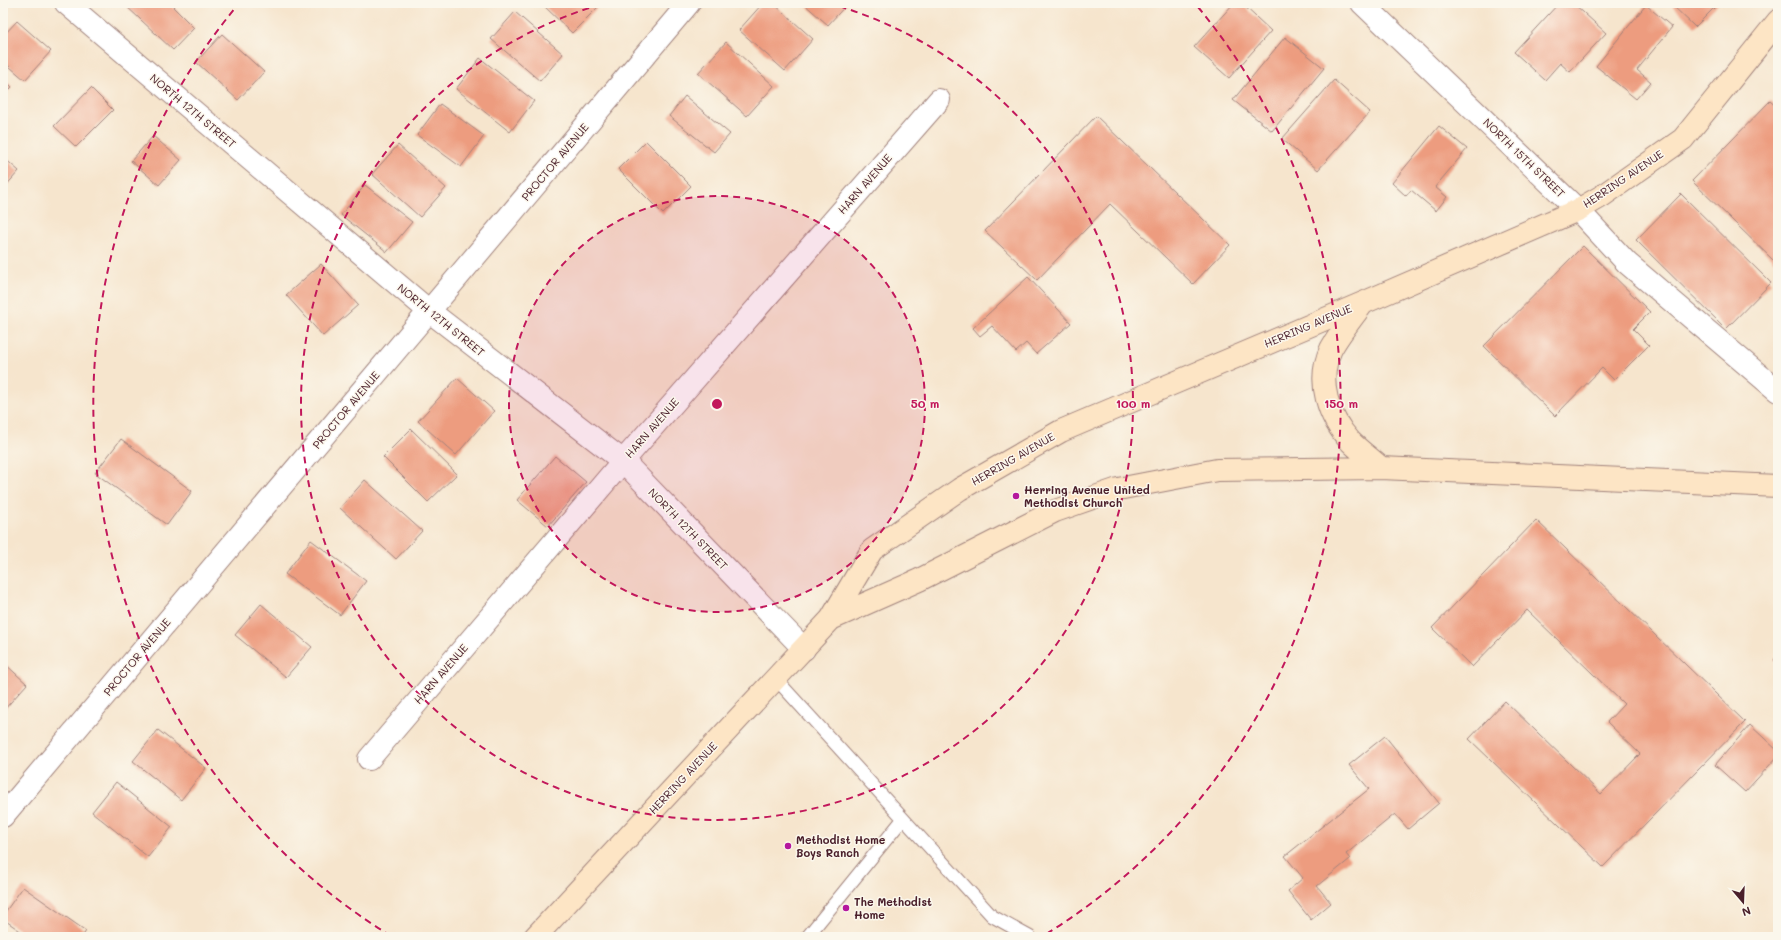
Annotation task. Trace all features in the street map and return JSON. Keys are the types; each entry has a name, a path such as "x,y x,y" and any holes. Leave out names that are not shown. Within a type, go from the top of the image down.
{"main road":[{"name":"HERRING AVENUE","path":"534,937 831,619 872,550 960,489 1061,431 1578,210 1602,196 1683,139 1778,21"},
{"path":"1363,303 1331,348 1324,372 1325,392 1330,411 1339,427 1351,442 1381,468"},
{"name":"HERRING AVENUE","path":"831,619 919,580 1055,511 1118,489 1217,470 1381,468 1778,486"}],"street":[{"name":"NORTH 12TH STREET","path":"66,3 429,311 624,461 804,649"},
{"name":"PROCTOR AVENUE","path":"3,816 689,3"},
{"name":"NORTH 15TH STREET","path":"1362,3 1578,210 1627,263 1778,391"},
{"name":"HARN AVENUE","path":"369,759 624,461 939,100"}],"lane":[{"path":"776,679 992,916 1030,937"},
{"path":"807,937 903,819"}],"building":[{"path":"177,3 173,7 194,28 173,50 124,4"},
{"path":"541,3 602,3 572,33"},
{"path":"763,3 773,3 813,39 785,71 739,30"},
{"path":"803,3 848,3 828,25"},
{"path":"1234,3 1241,3 1271,31 1229,78 1194,47"},
{"path":"1559,3 1573,3 1606,33 1570,72 1560,63 1545,80 1514,52"},
{"path":"1670,3 1719,3 1695,27"},
{"path":"1646,5 1672,27 1637,70 1651,82 1636,99 1596,66"},
{"path":"515,12 563,54 540,81 491,39"},
{"path":"17,21 51,51 25,80 3,61 3,36"},
{"path":"222,34 264,72 238,100 196,62"},
{"path":"1285,37 1324,68 1272,131 1233,100"},
{"path":"726,42 774,86 747,116 698,73"},
{"path":"480,58 534,101 510,132 456,89"},
{"path":"3,78 12,87 3,96"},
{"path":"1334,80 1370,112 1318,170 1282,139"},
{"path":"91,88 113,110 76,147 54,126"},
{"path":"685,96 730,134 714,152 669,116"},
{"path":"1770,101 1778,108 1778,258 1775,262 1692,181"},
{"path":"440,104 484,136 461,167 417,135"},
{"path":"1096,116 1230,245 1193,284 1110,204 1037,280 985,231"},
{"path":"1439,126 1467,149 1435,187 1447,197 1436,211 1411,190 1406,196 1392,183"},
{"path":"153,136 181,160 159,185 131,161"},
{"path":"646,141 691,186 663,214 618,169"},
{"path":"398,145 446,188 420,217 372,174"},
{"path":"3,157 19,171 3,189"},
{"path":"365,185 412,222 387,252 341,215"},
{"path":"1681,194 1771,283 1726,329 1636,240"},
{"path":"1583,246 1650,312 1633,329 1649,345 1614,380 1602,368 1555,416 1484,346"},
{"path":"321,264 358,305 323,336 286,295"},
{"path":"1028,277 1071,323 1036,354 1026,343 1016,352 992,326 980,336 973,328"},
{"path":"457,378 494,411 456,455 418,421"},
{"path":"411,429 457,474 428,502 383,457"},
{"path":"121,439 192,491 167,525 95,473"},
{"path":"555,456 586,482 548,526 517,500"},
{"path":"365,480 422,531 396,559 340,508"},
{"path":"1536,520 1745,722 1603,867 1469,739 1505,701 1601,794 1640,754 1607,722 1624,704 1527,610 1472,667 1432,628"},
{"path":"311,540 366,581 340,615 285,574"},
{"path":"261,604 312,647 286,677 235,635"},
{"path":"1778,655 1778,664 1774,660"},
{"path":"3,662 27,684 3,711"},
{"path":"1750,725 1778,751 1778,756 1745,792 1715,765"},
{"path":"158,730 206,768 181,800 133,761"},
{"path":"1385,736 1439,803 1408,829 1395,814 1346,854 1350,859 1317,886 1331,903 1311,920 1288,891 1303,878 1285,856 1369,789 1349,765"},
{"path":"116,782 172,827 148,857 92,812"},
{"path":"23,887 86,931 82,937 29,937 3,919 3,915"}],"place":[{"name":"Herring Avenue United Methodist Church","path":"1016,496"},
{"name":"Methodist Home Boys Ranch","path":"788,846"},
{"name":"The Methodist Home","path":"846,908"}]}
